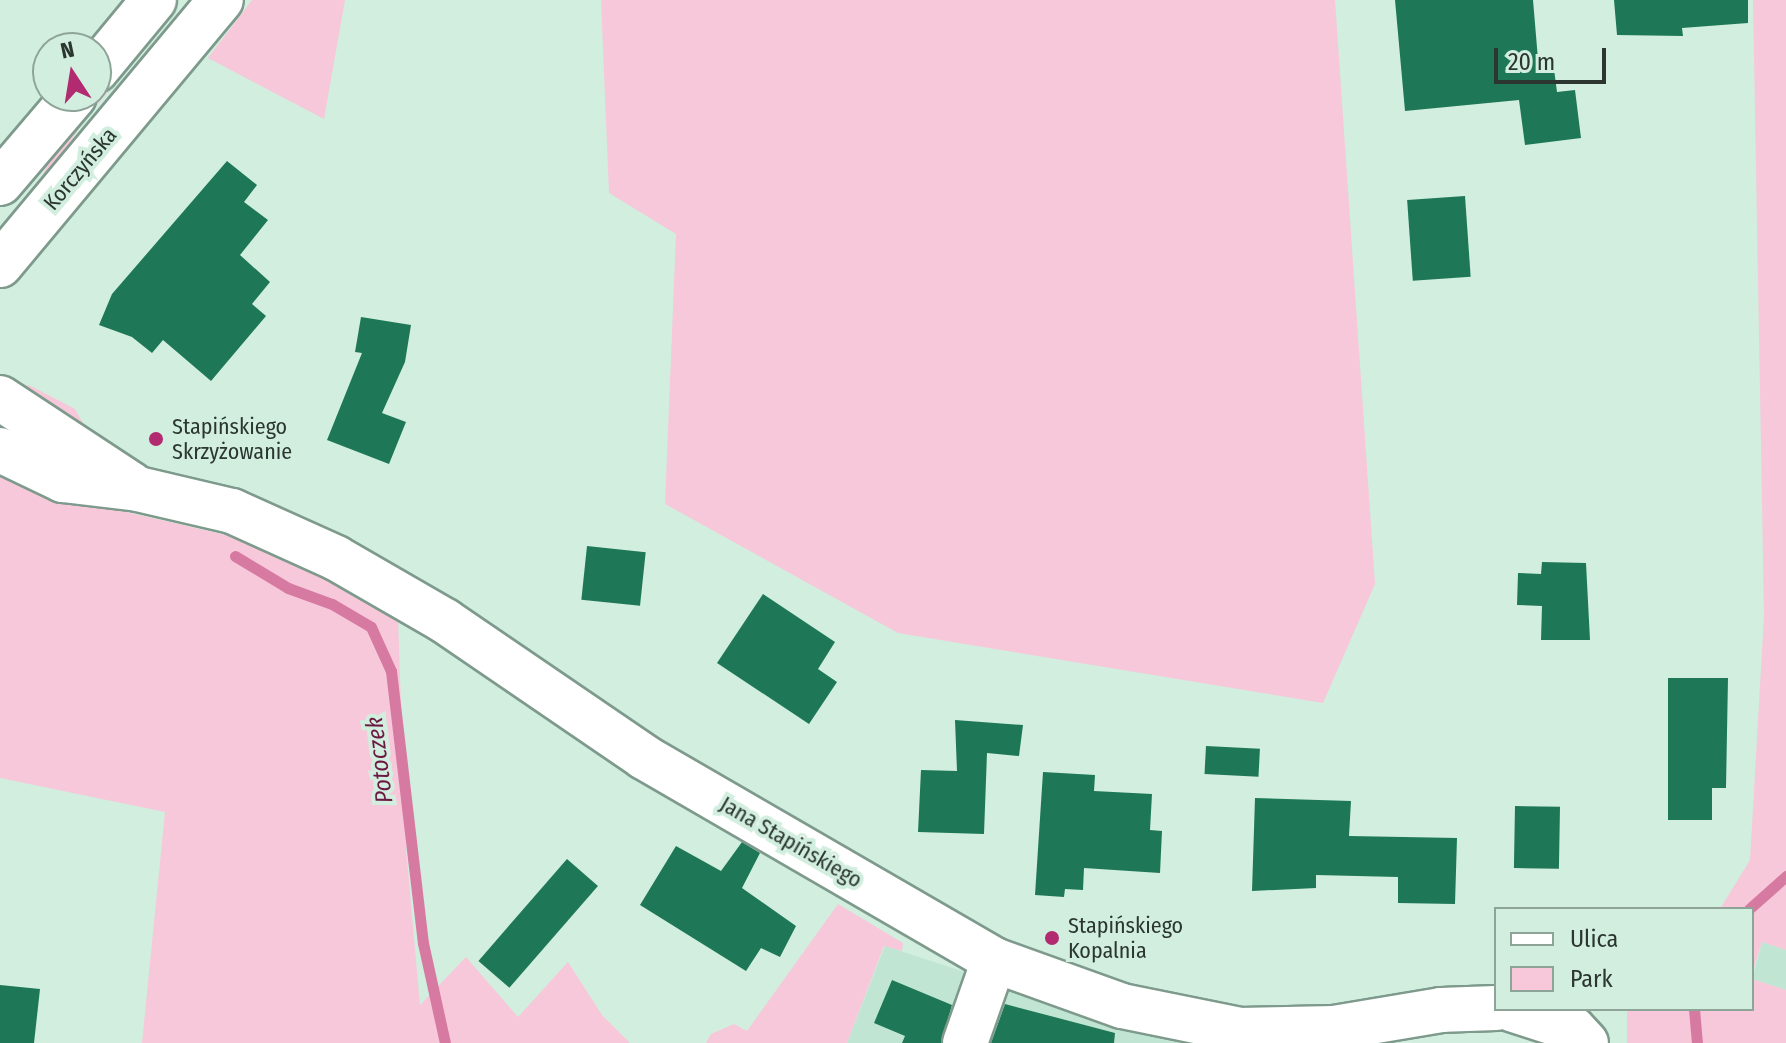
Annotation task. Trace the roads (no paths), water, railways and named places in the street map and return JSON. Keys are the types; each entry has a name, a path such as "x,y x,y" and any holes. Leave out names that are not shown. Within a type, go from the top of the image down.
{"street":[{"path":"112,51 154,0"},
{"name":"Korczyńska","path":"0,265 221,0"},
{"path":"0,183 60,112"},
{"name":"Jana Stapińskiego","path":"0,398 138,489"},
{"name":"Jana Stapińskiego","path":"0,450 63,480 138,489 232,511 336,558 456,628 644,757 994,960 1122,1006 1240,1030 1335,1036 1441,1010 1494,1008"},
{"path":"965,1043 994,960"},
{"path":"1517,1011 1573,1029 1586,1043"}],"waterway":[{"name":"Potoczek","path":"235,556 288,588 332,604 371,627 391,671 423,943 445,1043"},
{"path":"1751,907 1786,876"},
{"path":"1694,1011 1697,1043"}],"place":[{"name":"Stapińskiego Skrzyżowanie","path":"156,439"},
{"name":"Stapińskiego Kopalnia","path":"1052,938"}]}
